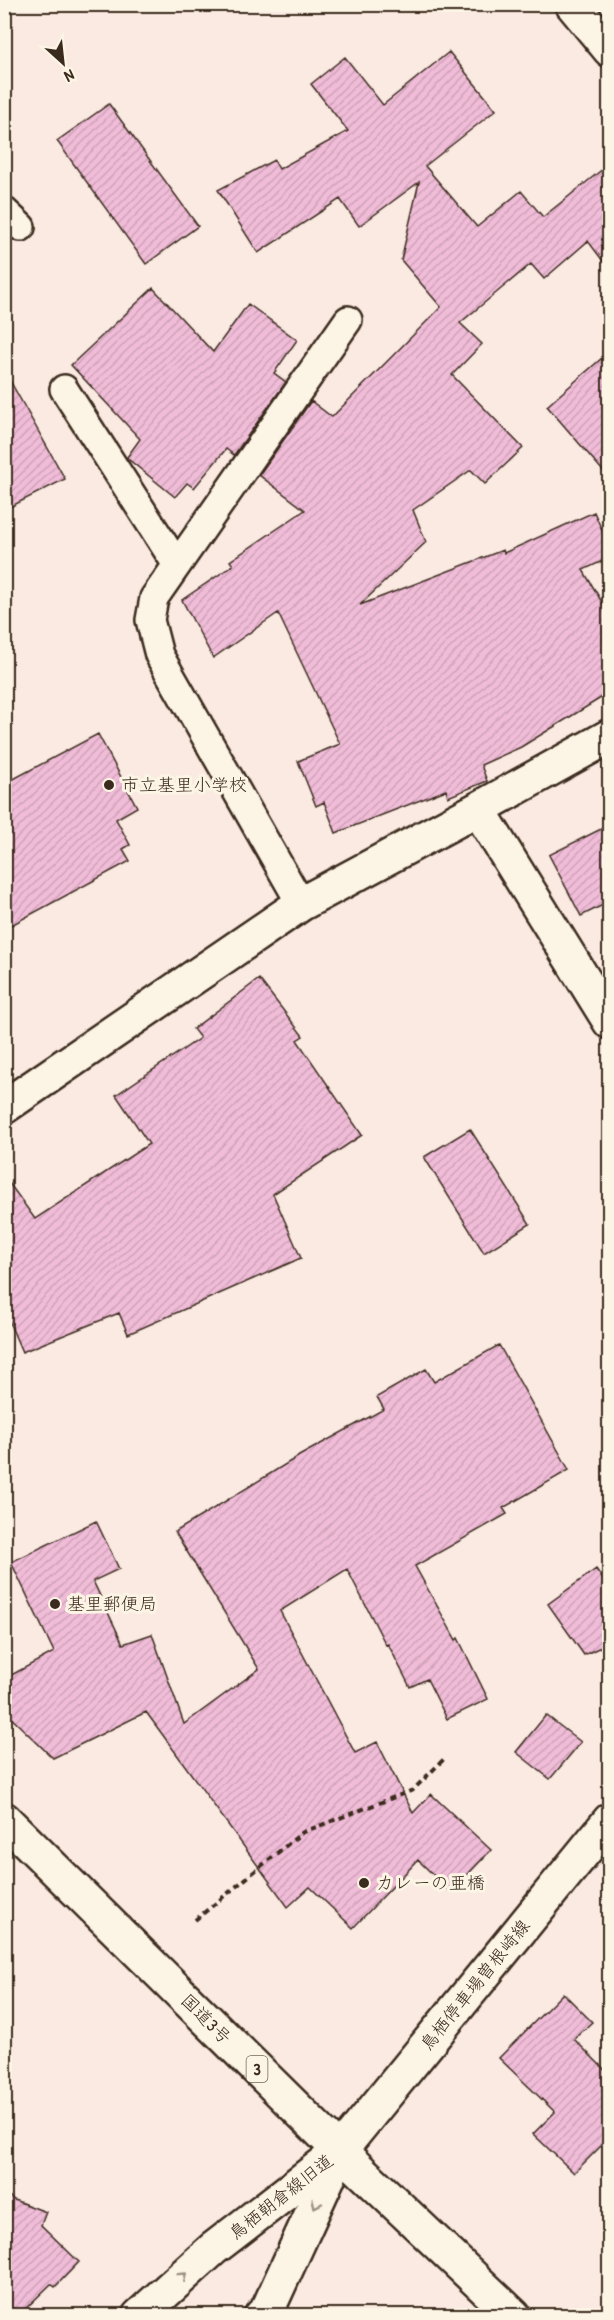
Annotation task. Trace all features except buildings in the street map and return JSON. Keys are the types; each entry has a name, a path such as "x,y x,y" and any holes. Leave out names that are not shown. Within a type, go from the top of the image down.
{"main road":[{"path":"572,4 609,50"},
{"path":"4,1107 301,904 609,736"},
{"path":"478,809 609,1022"},
{"name":"国道3号","path":"4,1819 340,2151 514,2316"},
{"name":"鳥栖停車場曽根崎線","path":"340,2151 609,1820"},
{"name":"鳥栖朝倉線旧道","path":"139,2316 213,2249 340,2151"},
{"name":"鳥栖朝倉線旧道","path":"261,2316 268,2308 340,2151"}],"lane":[{"path":"301,904 159,655 150,620 154,598 348,320"},
{"path":"64,389 177,565"}],"path":[{"path":"195,1920 303,1832 413,1790 445,1758"}],"place":[{"name":"市立基里小学校","path":"109,785"},
{"name":"基里郵便局","path":"55,1604"},
{"name":"カレーの亜橋","path":"364,1883"}]}
